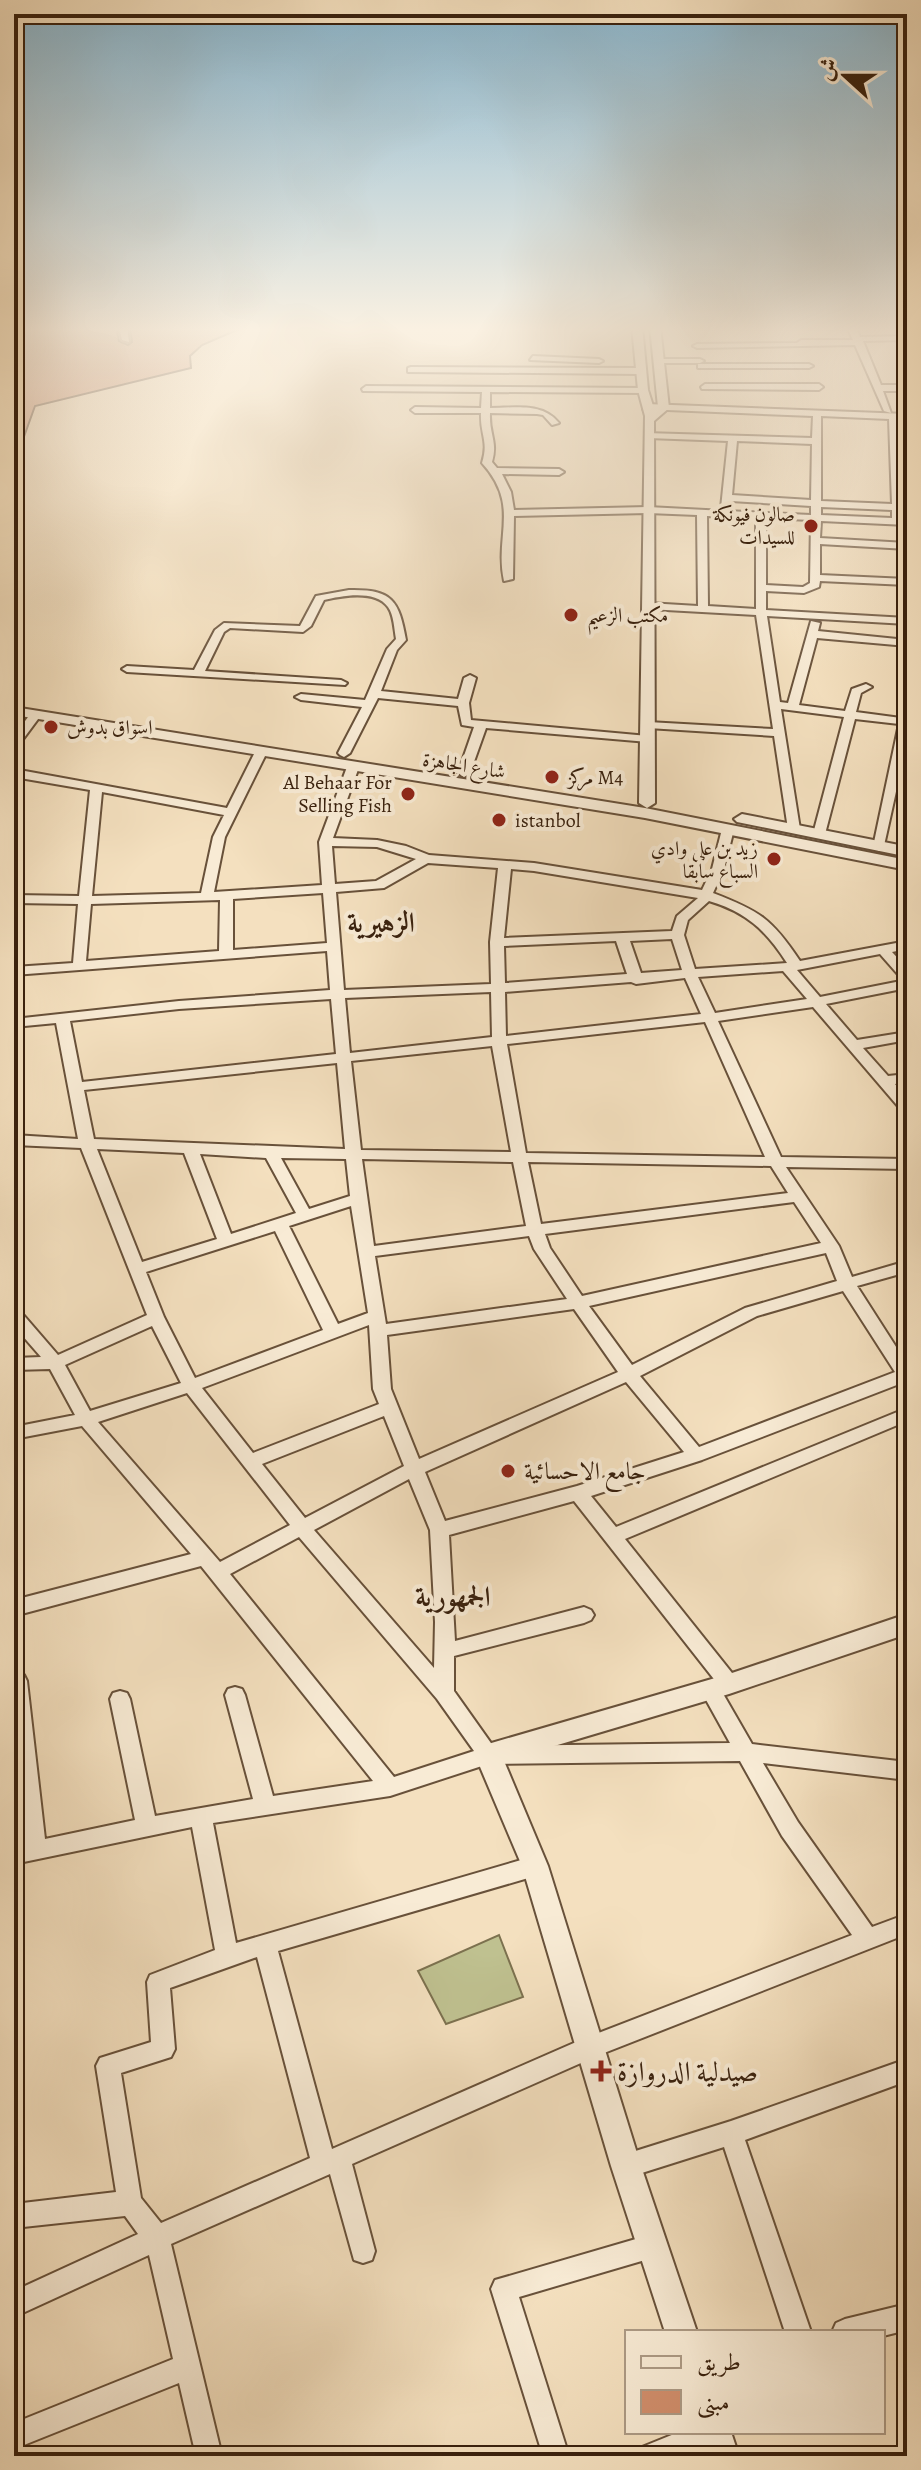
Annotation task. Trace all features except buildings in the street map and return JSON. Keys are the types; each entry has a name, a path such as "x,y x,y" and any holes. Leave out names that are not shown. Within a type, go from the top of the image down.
{"street":[{"path":"490,441 492,447 487,463 497,471 509,495 508,579"},
{"path":"647,803 648,441"},
{"path":"726,513 733,441"},
{"path":"760,588 809,590 815,587 816,441"},
{"path":"509,513 648,510 902,522 894,441"},
{"path":"497,471 559,472"},
{"path":"727,498 902,508"},
{"path":"702,512 703,609"},
{"path":"761,515 761,612 794,829"},
{"path":"815,541 907,546"},
{"path":"815,578 907,582"},
{"path":"198,674 220,630 228,625 303,629 309,622 314,603 320,598 370,593 383,596 394,605 401,640 392,649 348,760 325,842 358,1199 377,1323 382,1389 387,1408 439,1530 444,1693"},
{"path":"648,606 907,621"},
{"path":"793,707 817,616"},
{"path":"813,634 907,643"},
{"path":"127,669 341,683"},
{"path":"470,678 463,703 464,721 481,725 648,732 780,733"},
{"path":"819,834 856,691 866,687"},
{"path":"301,697 463,703"},
{"name":"شارع الجاهزة","path":"14,698 645,813 907,865"},
{"path":"777,705 906,722"},
{"name":"شارع الجاهزة","path":"14,711 261,752 348,760"},
{"path":"14,744 35,715"},
{"path":"879,847 907,715"},
{"path":"462,779 481,725"},
{"path":"207,896 219,837 261,752"},
{"path":"14,773 230,812"},
{"name":"شارع الجاهزة","path":"462,779 647,803 907,852"},
{"path":"79,966 96,787"},
{"path":"439,1530 578,1493 696,1455 906,1376 846,1283 831,1246 776,1163 707,1018 677,935 682,919 706,895 718,869 728,829"},
{"path":"325,842 386,843 404,847 426,859 628,880 706,895 746,910 775,934 816,1002 907,1108"},
{"path":"14,899 227,896 379,885 426,859"},
{"path":"505,866 497,942 499,1042 530,1216 542,1249 578,1303 629,1374 696,1455"},
{"path":"226,954 227,896"},
{"path":"497,942 677,935"},
{"path":"622,938 636,980"},
{"path":"14,1023 179,1005 337,994 636,980 792,966 907,945"},
{"path":"14,971 333,947"},
{"path":"883,950 907,976"},
{"path":"74,1087 707,1018 816,1002 907,984"},
{"path":"63,1020 87,1144 156,1317 191,1386 303,1529 444,1693 488,1755 535,1866 626,2166 680,2330"},
{"path":"853,1045 907,1036"},
{"path":"886,1081 907,1078"},
{"path":"14,1140 191,1151 907,1164"},
{"path":"191,1151 226,1242"},
{"path":"271,1153 305,1216"},
{"path":"366,1252 800,1196"},
{"path":"139,1269 358,1199"},
{"path":"280,1224 333,1332"},
{"path":"14,1433 86,1419 191,1386 333,1332 377,1323 578,1303 831,1246"},
{"path":"14,1608 211,1565 303,1529 414,1469 629,1374 751,1312 907,1266"},
{"path":"14,1315 55,1363 86,1419 211,1565 390,1787"},
{"path":"14,1364 55,1363 156,1317"},
{"path":"251,1461 387,1408"},
{"path":"613,1536 907,1414"},
{"path":"578,1493 613,1536 719,1687 745,1752 790,1829 867,1938"},
{"path":"445,1651 584,1615"},
{"path":"14,1855 201,1816 390,1787 719,1687 907,1624"},
{"path":"17,1681 36,1850"},
{"path":"235,1695 265,1806"},
{"path":"120,1699 147,1827"},
{"path":"488,1755 745,1752 907,1771"},
{"path":"201,1816 227,1956"},
{"path":"209,2456 157,2238 130,2203 108,2066 163,2049 158,1982 227,1956 535,1866"},
{"path":"14,2304 591,2047 907,1924"},
{"path":"265,1945 331,2161 363,2251"},
{"path":"626,2166 731,2133 907,2070"},
{"path":"731,2133 797,2330"},
{"path":"14,2216 130,2203"},
{"path":"556,2456 504,2289 653,2246"},
{"path":"853,2330 907,2317"},
{"path":"14,2436 186,2367"},
{"path":"651,2456 709,2434"},
{"path":"715,2434 722,2456"}],"green space":[{"path":"499,1935 523,1997 446,2024 418,1971"}],"place":[{"name":"صالون فيونكة للسيدات","path":"811,526"},
{"name":"مكتب الزعيم","path":"571,615"},
{"name":"اسواق بدوش","path":"51,727"},
{"name":"مركز M4","path":"552,777"},
{"name":"Al Behaar For Selling Fish","path":"408,794"},
{"name":"istanbol","path":"499,820"},
{"name":"زيد بن علي وادي السباع سابقا","path":"774,859"},
{"name":"جامع الاحسائية","path":"508,1471"},
{"name":"صيدلية الدروازة","path":"601,2071"}],"district":[{"name":"الزهيرية","path":"381,922"},
{"name":"الجمهورية","path":"453,1596"}]}
